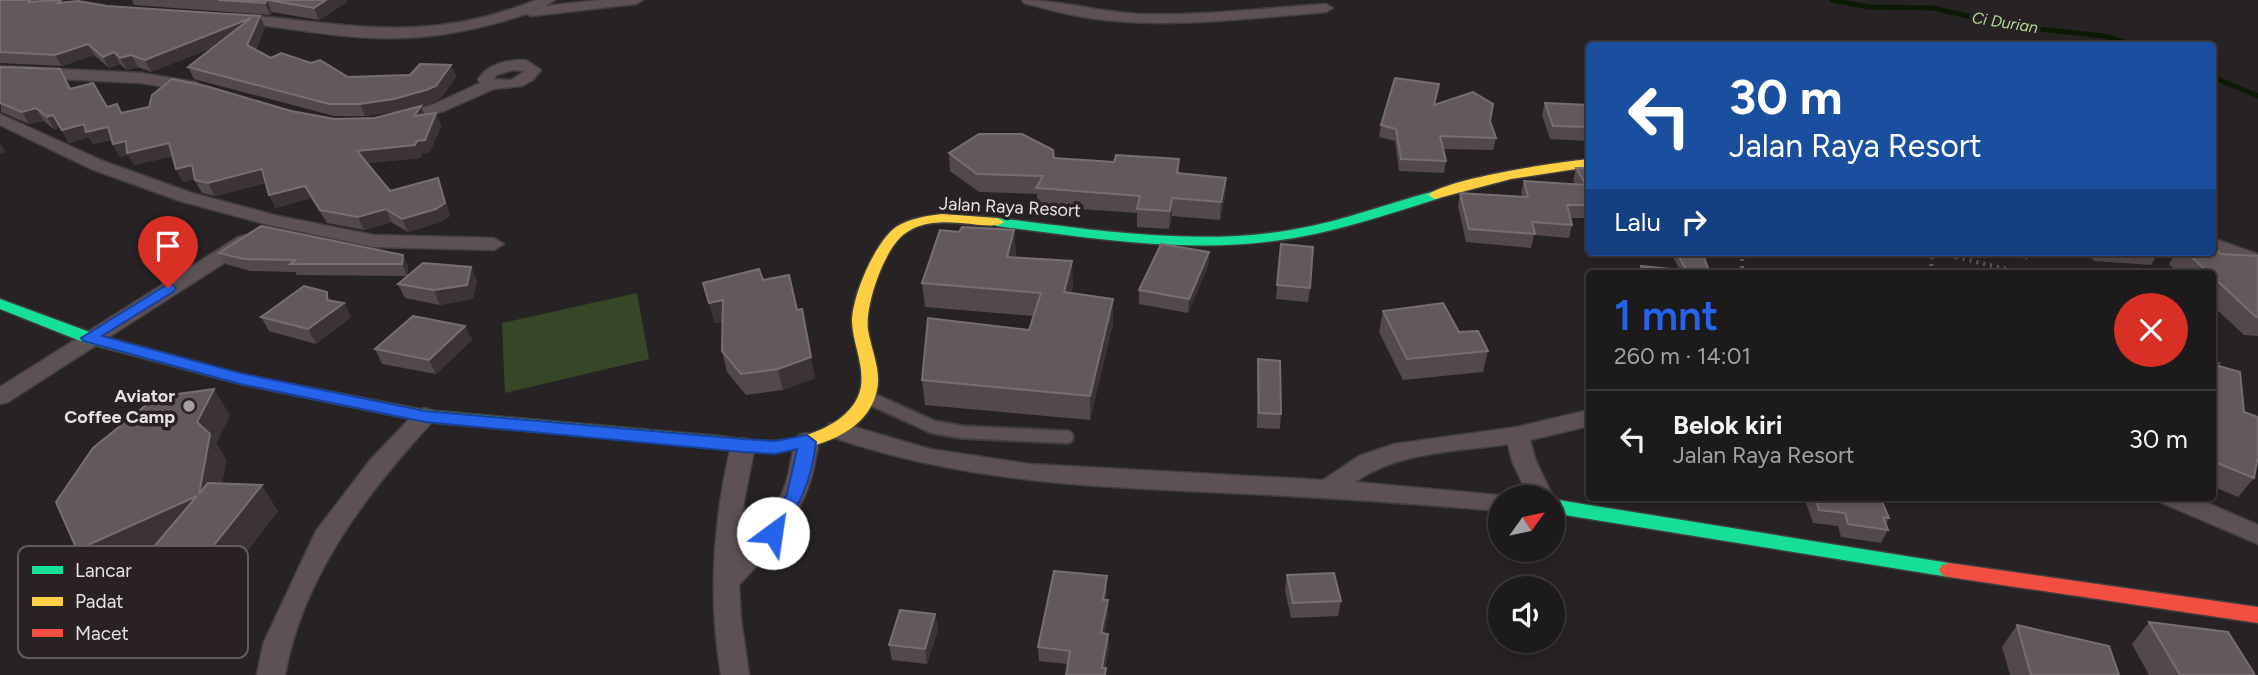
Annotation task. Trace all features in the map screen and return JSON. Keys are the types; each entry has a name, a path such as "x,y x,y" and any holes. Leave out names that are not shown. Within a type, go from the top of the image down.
{"street":[{"path":"516,14 548,0"},
{"path":"218,17 390,34 466,26 516,14 636,0"},
{"path":"1029,0 1089,15 1146,19 1189,19 1326,8"},
{"path":"0,71 141,78 208,90"},
{"path":"377,123 438,108 491,84"},
{"path":"0,119 97,166 186,197 276,221 374,241 494,244"},
{"name":"Jalan Raya Resort","path":"866,397 870,376 862,344 860,316 871,278 893,235 906,227 949,219 1186,240 1268,238 1372,213 1479,180 1520,171 1586,163"},
{"path":"0,397 276,221"},
{"path":"2216,245 2258,261"},
{"path":"0,304 89,338 240,379 425,416 775,447 807,442 837,430 852,417 866,397"},
{"path":"271,675 277,644 325,538 379,465 425,416"},
{"path":"1329,488 1367,462 1394,452 1517,435 1586,419"},
{"path":"837,430 869,442 962,464 1122,479 1329,488 1488,501"},
{"path":"1517,435 1524,461 1535,485"},
{"path":"727,581 773,533 796,494 807,442"},
{"path":"735,675 727,607 727,581 733,497 743,446"},
{"path":"2180,501 2258,535"},
{"path":"1565,508 1889,561 2258,615"}],"lane":[{"path":"866,397 933,427 962,432 1067,438"}],"path":[{"path":"1963,256 2012,270"},
{"path":"2216,358 2224,375"}],"green space":[{"path":"637,293 649,359 505,393 502,323"}],"building":[{"path":"0,0 61,0 58,3 78,1 107,6 260,16 247,45 271,58 281,53 311,63 320,60 348,77 410,75 420,64 451,65 436,86 426,90 394,99 360,104 329,104 188,67 251,18 145,60 131,55 120,58 114,52 103,57 88,44 55,55 0,52"},
{"path":"218,0 267,0 265,3"},
{"path":"268,0 326,0 314,8"},
{"path":"0,67 60,69 70,89 93,83 107,107 117,104 121,113 149,107 152,95 172,79 291,111 335,119 375,118 421,106 414,116 436,113 425,140 417,141 415,145 357,151 390,191 438,178 445,203 436,209 402,219 386,209 358,217 320,210 305,186 269,195 262,169 208,183 195,180 192,165 176,169 169,143 127,153 126,141 113,144 108,127 86,132 84,124 62,130 53,115 47,117 36,108 22,112 0,103"},
{"path":"1395,78 1439,84 1434,105 1473,92 1493,104 1490,121 1496,138 1440,136 1446,161 1401,159 1396,129 1381,125"},
{"path":"1545,103 1586,105 1586,127 1553,126"},
{"path":"979,134 1022,134 1053,150 1054,158 1114,162 1116,155 1179,159 1177,173 1226,178 1221,202 1172,198 1170,211 1137,209 1140,196 1036,188 1043,176 977,174 949,153"},
{"path":"1576,168 1586,168 1586,185"},
{"path":"1524,181 1586,185 1586,205 1567,205 1572,225 1532,222 1535,234 1469,229 1460,193 1528,197"},
{"path":"261,226 403,255 402,264 290,264 295,260 244,259 219,253"},
{"path":"962,227 1014,230 1007,257 1072,261 1064,292 1113,299 1090,396 922,380 928,318 1029,330 1041,293 922,283 940,230 959,232"},
{"path":"1161,244 1209,252 1189,299 1139,290"},
{"path":"1281,244 1313,247 1310,288 1277,285"},
{"path":"2216,250 2221,254 2258,256 2258,317 2216,280 2216,270 2206,270 2190,256 2216,256"},
{"path":"1678,256 1704,256 1709,270 1686,270"},
{"path":"423,263 471,267 467,285 434,290 398,284"},
{"path":"1641,266 1680,270 1642,270"},
{"path":"759,269 763,280 789,275 797,310 802,309 811,357 778,369 741,374 722,351 723,300 709,303 703,283"},
{"path":"304,286 327,292 327,300 344,303 308,329 261,317"},
{"path":"1443,303 1459,332 1478,331 1488,351 1407,359 1383,311"},
{"path":"413,316 465,326 429,360 375,349"},
{"path":"1258,359 1280,361 1281,414 1259,413"},
{"path":"2216,365 2240,372 2244,412 2258,417 2258,455 2254,478 2216,463"},
{"path":"214,389 197,422 210,434 199,494 208,483 262,485 213,546 154,546 197,496 86,546 75,546 56,502 93,448 156,397"},
{"path":"1816,501 1882,501 1889,518 1883,517 1888,530 1848,524 1845,513 1819,510"},
{"path":"1054,571 1107,576 1103,600 1108,600 1101,633 1108,634 1102,668 1106,668 1105,675 1066,675 1070,651 1038,647"},
{"path":"1334,573 1341,601 1293,603 1287,575"},
{"path":"900,610 935,614 925,649 889,645"},
{"path":"2149,622 2228,632 2255,675 2180,675"},
{"path":"2017,625 2109,646 2119,675 2031,675"}],"waterway":[{"name":"Ci Durian","path":"1832,0 1868,7 1933,8 2010,26 2104,36 2123,42"},
{"name":"Ci Durian","path":"2216,79 2258,96"}],"traffic: fast":[{"path":"997,222 1170,241 1240,241 1315,230 1435,195"},
{"path":"0,304 89,338 240,379 425,416 718,442"},
{"path":"1565,508 1949,570"}],"traffic: slow":[{"path":"1435,195 1511,175 1586,163"},
{"path":"718,442 777,447 803,442 844,424 863,405 868,392 870,375 861,333 861,311 868,285 882,254 894,236 915,223 942,218 997,222"}],"traffic: jam":[{"path":"1949,570 2258,615"}],"place":[{"name":"Aviator Coffee Camp","path":"189,406"}],"route":[{"path":"168,288 89,338 240,379 425,416 743,446 775,447 807,442 796,494 773,533"}]}
